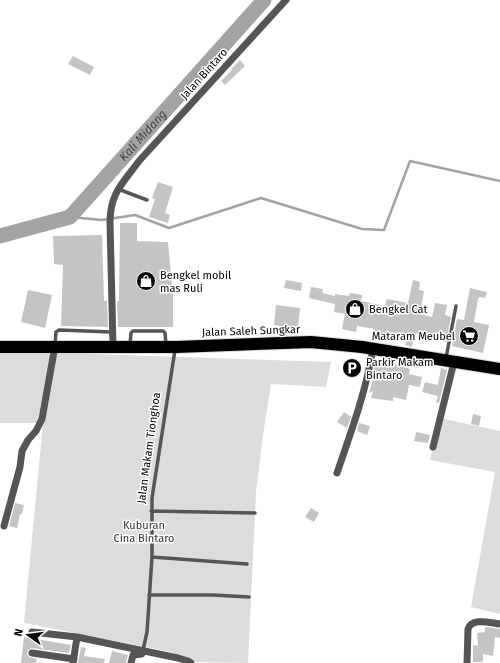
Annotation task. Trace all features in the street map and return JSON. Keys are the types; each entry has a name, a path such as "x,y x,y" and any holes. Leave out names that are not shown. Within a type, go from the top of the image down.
{"highway":[{"name":"Jalan Saleh Sungkar","path":"0,346 171,347 311,342 373,348 500,369"}],"street":[{"name":"Jalan Bintaro","path":"112,347 110,212 112,202 118,190 139,161 286,0"},
{"path":"4,526 20,467 22,451 28,440 36,431 42,419 55,346"},
{"path":"337,473 361,403 369,372 373,348"},
{"path":"434,447 450,361"},
{"path":"467,663 468,629 470,624 474,622 500,624"},
{"path":"32,632 77,637 143,650 178,658 191,663"},
{"path":"32,653 73,661 77,637"},
{"path":"131,663 133,655 142,654 143,650"}],"lane":[{"path":"118,190 147,200"},
{"path":"450,361 456,306"},
{"path":"55,346 56,332 59,330 112,332"},
{"name":"Jalan Makam Tionghoa","path":"143,650 147,632 152,557 153,520 151,511 171,347"},
{"path":"151,511 255,514"},
{"path":"152,557 247,564"},
{"path":"149,595 213,595 249,597"}],"green space":[{"name":"Kuburan Cina Bintaro","path":"0,351 331,362 326,387 271,384 256,492 248,663 194,662 171,652 24,623 43,423 0,423"},
{"path":"440,418 500,431 500,614 471,607 495,472 430,460"}],"building":[{"path":"73,56 94,67 90,75 68,64"},
{"path":"240,60 245,66 225,85 221,81"},
{"path":"158,182 173,187 165,213 170,215 168,223 149,217 155,199 152,198"},
{"name":"Bengkel mobil mas Ruli","path":"120,223 137,223 137,241 168,242 173,297 173,327 118,327 117,301 119,301"},
{"path":"102,235 104,301 107,301 108,327 61,326 63,265 54,264 53,236"},
{"path":"286,280 302,283 301,291 284,288"},
{"path":"413,280 420,282 419,290 424,291 420,314 432,317 435,303 447,305 445,315 451,317 446,342 414,333 412,347 405,345 407,340 392,337 392,339 381,337 381,335 374,333 375,329 357,326 356,332 342,329 345,314 334,312 335,304 309,298 311,287 323,289 322,293 335,296 335,294 349,296 350,293 362,295 361,301 385,306 387,299 408,303"},
{"name":"Mataram Meubel","path":"470,288 487,292 485,298 479,297 478,299 474,322 489,325 483,353 452,346 457,319 464,320"},
{"path":"28,290 52,295 45,328 21,322"},
{"path":"276,305 300,308 298,328 274,325"},
{"path":"375,364 388,367 388,365 401,366 410,369 409,374 422,377 420,387 409,385 406,400 393,397 393,401 371,398 373,391 369,393 374,376 372,376"},
{"path":"441,368 447,370 439,403 436,402 438,396 422,392 425,382 438,385"},
{"path":"344,412 351,417 347,428 337,422"},
{"path":"473,414 481,416 479,426 471,424"},
{"path":"359,423 370,426 367,435 357,431"},
{"path":"416,432 430,435 428,443 414,441"},
{"path":"15,503 24,505 22,514 20,514 17,528 9,526"},
{"path":"311,508 319,513 314,522 305,517"},
{"path":"485,627 500,629 500,638 495,637 493,656 483,654 483,662 473,662 473,645 478,646 477,633 485,632"},
{"path":"24,637 71,645 69,653 31,648 28,650 27,654 29,657 37,659 36,663 21,663"},
{"path":"81,647 86,648 84,656 105,659 104,663 78,663"},
{"path":"112,651 128,655 126,663 109,663"}],"waterway":[{"name":"Kali Midang","path":"0,236 70,217 264,0"},
{"path":"70,217 102,220 135,215 169,228 261,198 362,229 384,230 410,161 500,181"}],"place":[{"name":"Bengkel mobil mas Ruli","path":"146,281"},
{"name":"Bengkel Cat","path":"355,309"},
{"name":"Mataram Meubel","path":"469,336"},
{"name":"Parkir Makam Bintaro","path":"352,368"}]}
